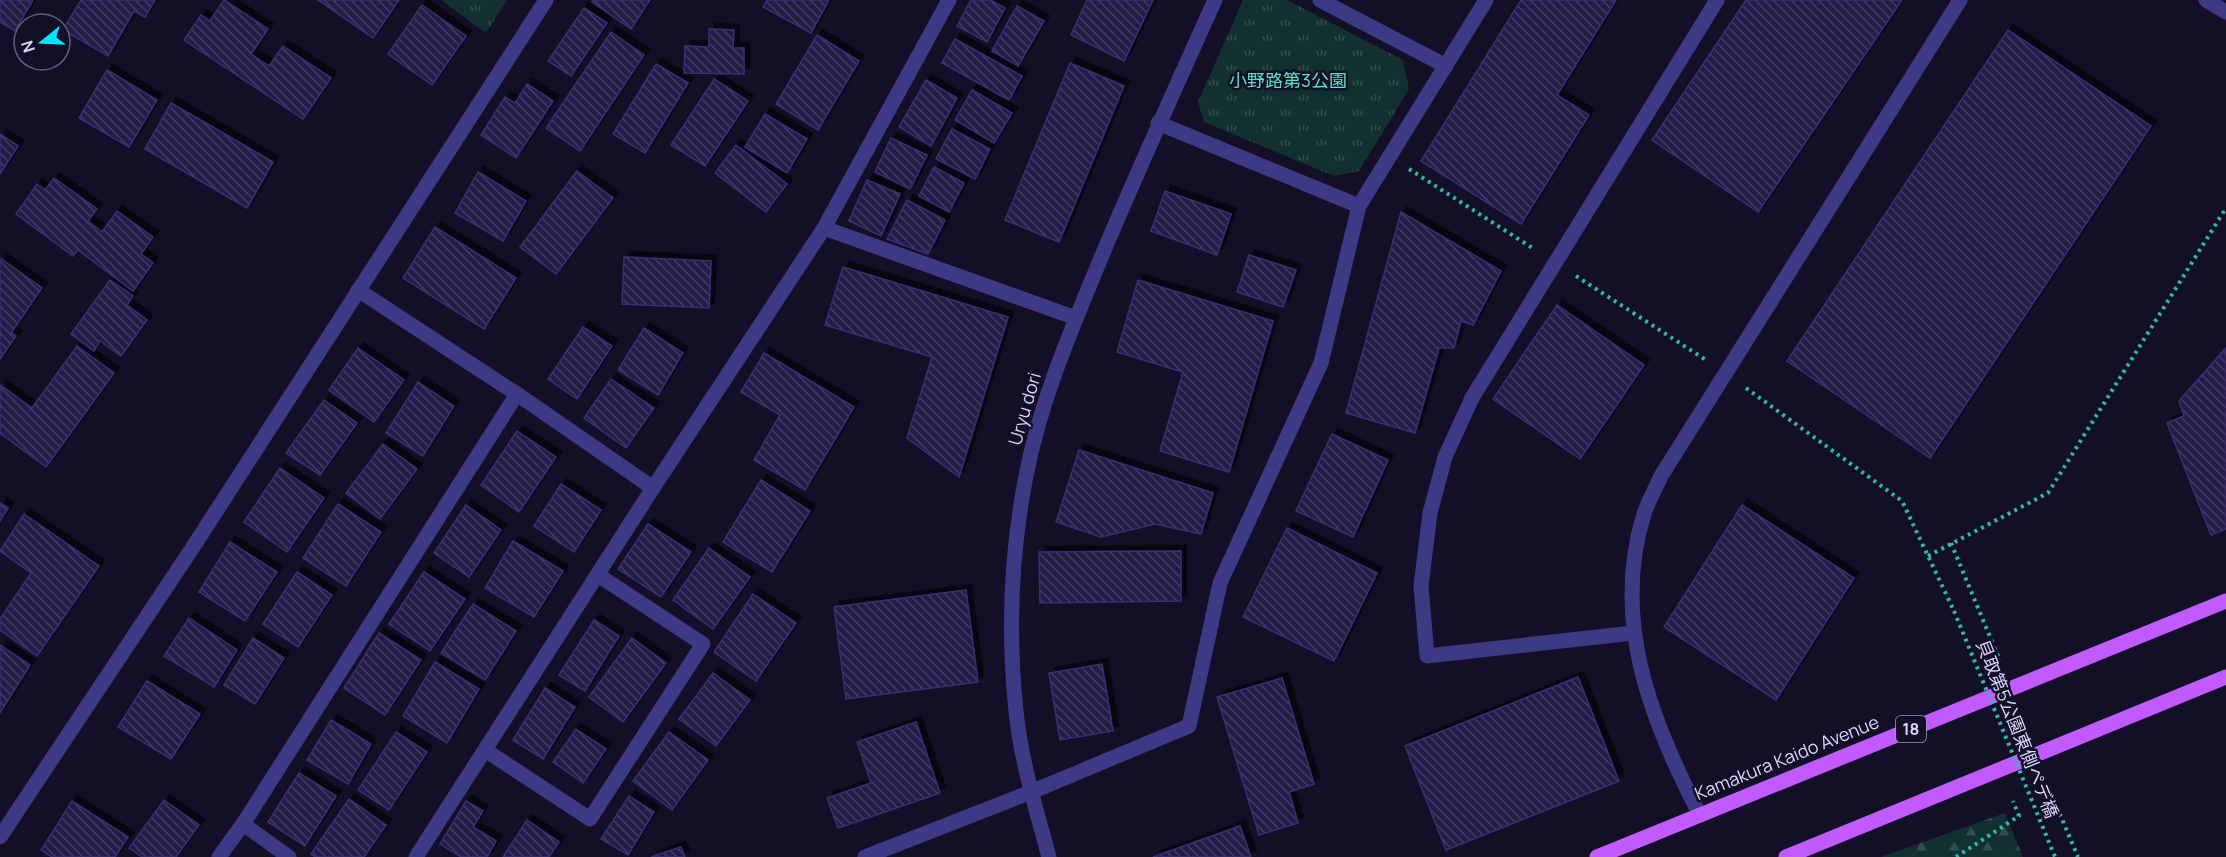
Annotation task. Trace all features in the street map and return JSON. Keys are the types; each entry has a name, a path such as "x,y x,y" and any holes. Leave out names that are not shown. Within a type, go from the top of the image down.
{"main road":[{"name":"Kamakura Kaido Avenue","path":"1597,857 2226,601"},
{"path":"1786,857 2226,677"}],"street":[{"path":"0,837 195,544 546,0"},
{"path":"416,857 653,488 824,228 949,0"},
{"name":"Uryu dori","path":"1049,857 1031,792 1016,712 1012,632 1016,556 1026,476 1045,402 1076,318 1158,123 1215,0"},
{"path":"1320,0 1446,66"},
{"path":"865,857 1031,792 1189,726 1220,583 1321,363 1359,206 1486,0"},
{"path":"1633,633 1428,656 1421,586 1430,513 1445,457 1472,398 1717,0"},
{"path":"1700,814 1678,772 1653,706 1639,665 1633,633 1632,584 1635,549 1644,512 1661,476 1960,0"},
{"path":"2206,0 2226,12"},
{"path":"1158,123 1359,206"},
{"path":"824,228 1076,318"},
{"path":"358,290 517,394 653,488"},
{"path":"219,857 243,824 517,394"},
{"path":"485,750 590,819 703,644 598,575"},
{"path":"243,824 289,857"}],"path":[{"name":"貝取第5公園東側ペデ橋","path":"1390,158 1727,374 1902,501 1953,611 2055,857"},
{"path":"1928,556 2048,493 2226,208"},
{"path":"1951,543 2000,661"},
{"path":"2048,786 2078,857"},
{"path":"1956,857 2019,816 2013,801"}],"green space":[{"path":"441,0 507,0 486,33"},
{"name":"小野路第3公園","path":"1243,0 1287,0 1403,60 1409,89 1359,171 1334,176 1204,122 1198,102"},
{"path":"2005,813 2023,857 1881,857"}],"building":[{"path":"0,0 33,0 26,12 12,12 12,29 0,22"},
{"path":"81,0 155,0 145,17 134,11 108,56 72,35 72,15"},
{"path":"224,0 268,29 251,54 269,66 283,46 331,78 303,119 184,40 201,15 210,21"},
{"path":"318,0 399,0 373,38"},
{"path":"593,0 650,0 631,29 592,2"},
{"path":"767,0 829,0 811,33 763,7"},
{"path":"971,0 990,0 1005,8 987,42 957,26"},
{"path":"1087,0 1153,0 1124,61 1071,35"},
{"path":"1521,0 1616,0 1557,95 1589,115 1521,224 1421,161"},
{"path":"1746,0 1902,0 1758,212 1652,140"},
{"path":"422,5 466,36 432,85 388,54"},
{"path":"1017,6 1044,21 1018,66 992,51"},
{"path":"584,8 607,23 571,76 548,61"},
{"path":"709,29 734,30 733,48 744,48 744,74 684,73 685,46 709,47"},
{"path":"2008,30 2151,126 1930,458 1787,361"},
{"path":"611,32 644,55 580,151 546,128"},
{"path":"817,35 859,61 818,130 776,104"},
{"path":"955,39 1022,76 1009,100 942,63"},
{"path":"1070,63 1124,86 1059,242 1005,220"},
{"path":"656,64 688,83 645,153 613,134"},
{"path":"107,70 157,100 129,147 79,118"},
{"path":"714,79 748,101 705,166 671,145"},
{"path":"926,80 957,98 931,146 899,127"},
{"path":"527,84 553,101 516,158 481,135 505,97 515,103"},
{"path":"972,90 1012,113 994,143 955,120"},
{"path":"171,103 273,162 247,208 145,149"},
{"path":"765,114 807,139 787,173 745,147"},
{"path":"952,129 990,149 975,179 936,159"},
{"path":"0,134 18,146 0,174"},
{"path":"891,138 927,155 910,189 875,172"},
{"path":"736,145 787,184 766,212 715,173"},
{"path":"934,167 964,183 949,212 919,196"},
{"path":"577,171 613,198 556,274 520,247"},
{"path":"478,172 526,201 503,241 455,213"},
{"path":"54,178 97,209 88,221 102,232 117,211 153,237 141,254 153,263 133,291 78,250 73,256 16,214 37,184 45,190"},
{"path":"867,180 900,194 881,236 849,221"},
{"path":"1165,191 1231,214 1217,255 1151,231"},
{"path":"907,200 945,220 928,254 887,239"},
{"path":"1401,212 1501,271 1473,325 1461,321 1454,348 1439,348 1415,433 1346,413"},
{"path":"435,227 516,278 484,329 403,278"},
{"path":"1249,255 1296,270 1283,307 1237,292"},
{"path":"624,257 711,261 709,308 622,304"},
{"path":"0,258 42,288 11,333 16,336 0,359"},
{"path":"843,267 1008,317 959,477 907,438 932,357 825,325"},
{"path":"110,280 133,296 127,305 147,320 121,356 100,341 94,351 71,334"},
{"path":"1138,280 1273,321 1229,472 1160,451 1183,372 1117,352"},
{"path":"1557,305 1644,365 1580,459 1493,399"},
{"path":"583,327 612,346 577,399 548,379"},
{"path":"644,328 683,353 658,395 618,370"},
{"path":"77,346 114,373 46,467 0,433 0,385 32,408"},
{"path":"358,348 404,380 374,422 329,390"},
{"path":"2226,348 2226,529 2211,535 2167,423 2184,416 2179,401"},
{"path":"764,353 854,407 805,490 754,460 780,415 741,392"},
{"path":"611,379 654,408 626,448 584,418"},
{"path":"418,382 454,406 423,456 386,433"},
{"path":"324,400 357,423 320,475 286,453"},
{"path":"517,431 556,457 519,512 481,485"},
{"path":"1332,434 1388,460 1353,537 1296,511"},
{"path":"383,444 417,469 380,519 346,493"},
{"path":"1079,450 1213,493 1201,534 1155,524 1101,537 1056,522"},
{"path":"280,468 324,498 287,552 244,522"},
{"path":"761,480 810,511 772,572 723,542"},
{"path":"561,484 601,510 574,552 534,526"},
{"path":"0,503 8,508 0,521"},
{"path":"338,504 381,532 346,586 303,558"},
{"path":"466,505 501,530 469,577 434,553"},
{"path":"1742,505 1854,578 1776,700 1664,627"},
{"path":"24,514 99,566 37,656 0,630 0,619 31,573 0,551"},
{"path":"648,524 691,552 661,597 618,569"},
{"path":"1287,528 1377,573 1334,661 1243,617"},
{"path":"513,541 563,571 534,617 485,588"},
{"path":"230,542 277,572 245,621 199,592"},
{"path":"709,548 750,577 713,629 673,600"},
{"path":"1181,551 1181,601 1040,603 1039,552"},
{"path":"297,572 332,595 298,647 263,624"},
{"path":"424,572 465,599 430,651 389,624"},
{"path":"966,590 978,682 846,699 834,607"},
{"path":"753,594 796,623 756,681 714,652"},
{"path":"473,604 516,631 485,680 441,653"},
{"path":"189,618 237,650 214,687 164,656"},
{"path":"594,620 619,636 585,691 559,675"},
{"path":"379,633 421,660 385,715 344,688"},
{"path":"253,638 284,658 255,704 224,685"},
{"path":"632,638 666,663 623,722 589,697"},
{"path":"0,645 30,665 0,713"},
{"path":"435,662 479,689 447,743 403,716"},
{"path":"1102,664 1113,731 1060,740 1049,673"},
{"path":"713,673 750,700 716,746 679,719"},
{"path":"1578,677 1619,781 1446,850 1405,746"},
{"path":"1282,678 1314,784 1289,792 1298,823 1259,835 1217,697"},
{"path":"147,681 200,714 171,759 118,727"},
{"path":"545,688 575,707 543,759 513,740"},
{"path":"331,720 371,744 348,784 307,760"},
{"path":"916,722 940,793 838,828 827,798 871,783 857,742"},
{"path":"576,729 606,749 583,783 553,762"},
{"path":"396,732 427,752 389,810 358,790"},
{"path":"669,732 708,760 672,810 633,781"},
{"path":"299,773 336,796 305,846 268,822"},
{"path":"629,796 654,812 628,855 601,839"},
{"path":"349,799 386,825 364,857 315,857 311,854"},
{"path":"164,800 199,825 176,857 142,857 129,848"},
{"path":"72,801 128,837 115,857 52,857 41,850"},
{"path":"466,801 483,811 473,827 496,841 487,857 461,857 440,844"},
{"path":"527,820 559,842 549,857 503,857"},
{"path":"1240,826 1251,857 1153,857"},
{"path":"681,847 685,857 651,857"}]}
